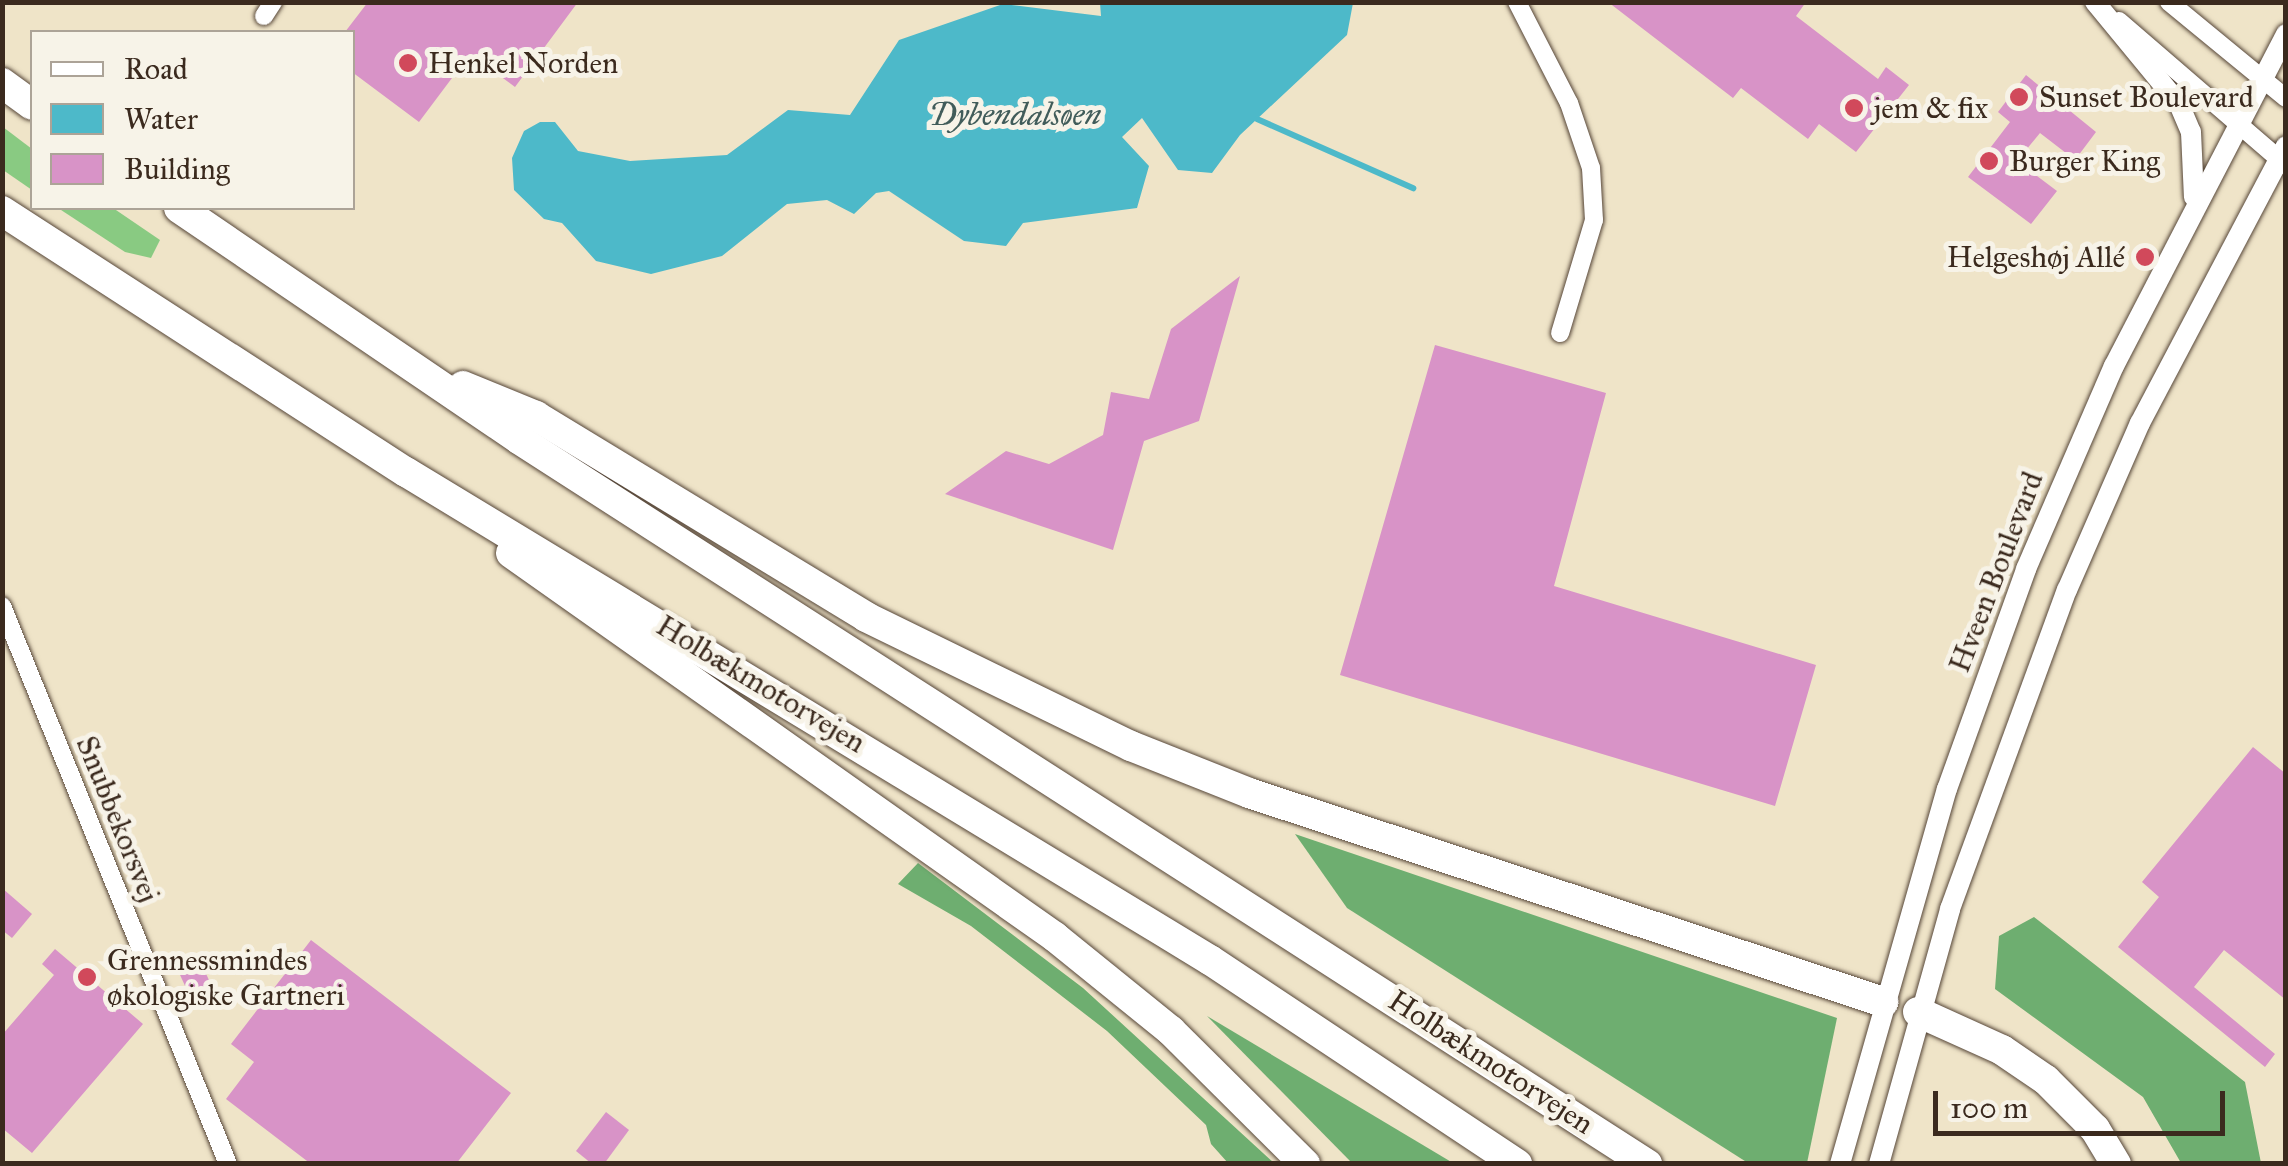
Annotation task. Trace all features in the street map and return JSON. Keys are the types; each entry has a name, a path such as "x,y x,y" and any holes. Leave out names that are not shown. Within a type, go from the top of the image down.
{"highway":[{"path":"2,83 30,103"},
{"name":"Holbækmotorvejen","path":"181,210 401,360 1646,1164"},
{"name":"Holbækmotorvejen","path":"2,211 406,472 1210,960 1516,1164"},
{"path":"401,360 536,416 866,617 1131,746 1249,793 1883,1002"},
{"path":"406,472 568,597 941,850 1040,926 1171,1031 1305,1164"},
{"path":"1918,1012 1988,1042 2046,1080 2095,1129 2116,1164"}],"street":[{"path":"1518,2 1569,103 1591,168 1594,220 1560,334"},
{"path":"1879,1164 1918,1012 1987,798 2074,572 2140,423 2283,156 2237,124 2096,2"},
{"path":"2096,2 2179,104 2191,132 2194,203"},
{"path":"2168,2 2286,98"},
{"name":"Hveen Boulevard","path":"1840,1164 1883,1002 1948,789 2020,585 2078,444 2194,203 2286,34"},
{"name":"Snubbekorsvej","path":"2,606 228,1164"},
{"path":"1883,1002 1918,1012"}],"green space":[{"path":"3,127 30,147 30,189 3,170"},
{"path":"61,210 116,210 160,240 151,258 125,252"},
{"path":"1295,834 1837,1018 1807,1163 1748,1163 1347,908"},
{"path":"918,863 1083,988 1274,1163 1228,1163 1211,1144 1206,1125 1107,1031 971,926 898,884"},
{"path":"2034,917 2245,1082 2261,1163 2181,1163 2143,1097 1995,989 1999,936"},
{"path":"1207,1016 1453,1163 1352,1163"}],"water":[{"name":"Dybendalsøen","path":"1100,3 1353,3 1347,35 1240,135 1212,173 1178,170 1142,118 1122,137 1149,166 1137,208 1023,223 1006,246 964,241 889,191 876,193 854,214 827,200 787,204 722,256 651,274 596,261 562,223 544,219 514,190 512,158 524,131 540,122 555,122 578,151 630,161 727,155 788,110 850,115 899,40 1003,4 1101,16"}],"building":[{"name":"Henkel Norden","path":"368,2 578,2 515,87 470,54 419,122 355,74 355,30 347,30"},
{"path":"1608,2 1806,2 1796,16 1878,79 1886,67 1909,85 1856,152 1819,124 1808,139 1741,88 1733,98"},
{"path":"2026,75 2096,132 2075,160 2040,133 2017,161 2057,191 2031,224 1968,177 2010,122 1998,112"},
{"path":"1240,276 1199,421 1144,441 1113,550 945,494 1006,451 1049,464 1103,435 1111,392 1149,399 1171,329"},
{"path":"1435,345 1606,393 1554,586 1816,665 1775,806 1340,675"},
{"path":"2253,747 2286,774 2286,1000 2224,950 2194,987 2275,1054 2265,1067 2118,947 2159,897 2142,882"},
{"path":"2,888 32,914 12,938 2,930"},
{"path":"311,940 511,1093 456,1164 311,1164 226,1099 254,1062 231,1044"},
{"path":"55,949 143,1024 32,1153 2,1128 2,1035 54,975 42,964"},
{"path":"197,954 214,991 192,1001 175,964"},
{"path":"606,1112 629,1130 604,1164 592,1164 576,1151"}],"waterway":[{"path":"1257,119 1413,188"}],"place":[{"name":"Henkel Norden","path":"408,63"},
{"name":"Sunset Boulevard","path":"2019,97"},
{"name":"jem & fix","path":"1854,108"},
{"name":"Burger King","path":"1989,161"},
{"name":"Helgeshøj Allé","path":"2145,257"},
{"name":"Grennessmindes økologiske Gartneri","path":"87,977"}]}
